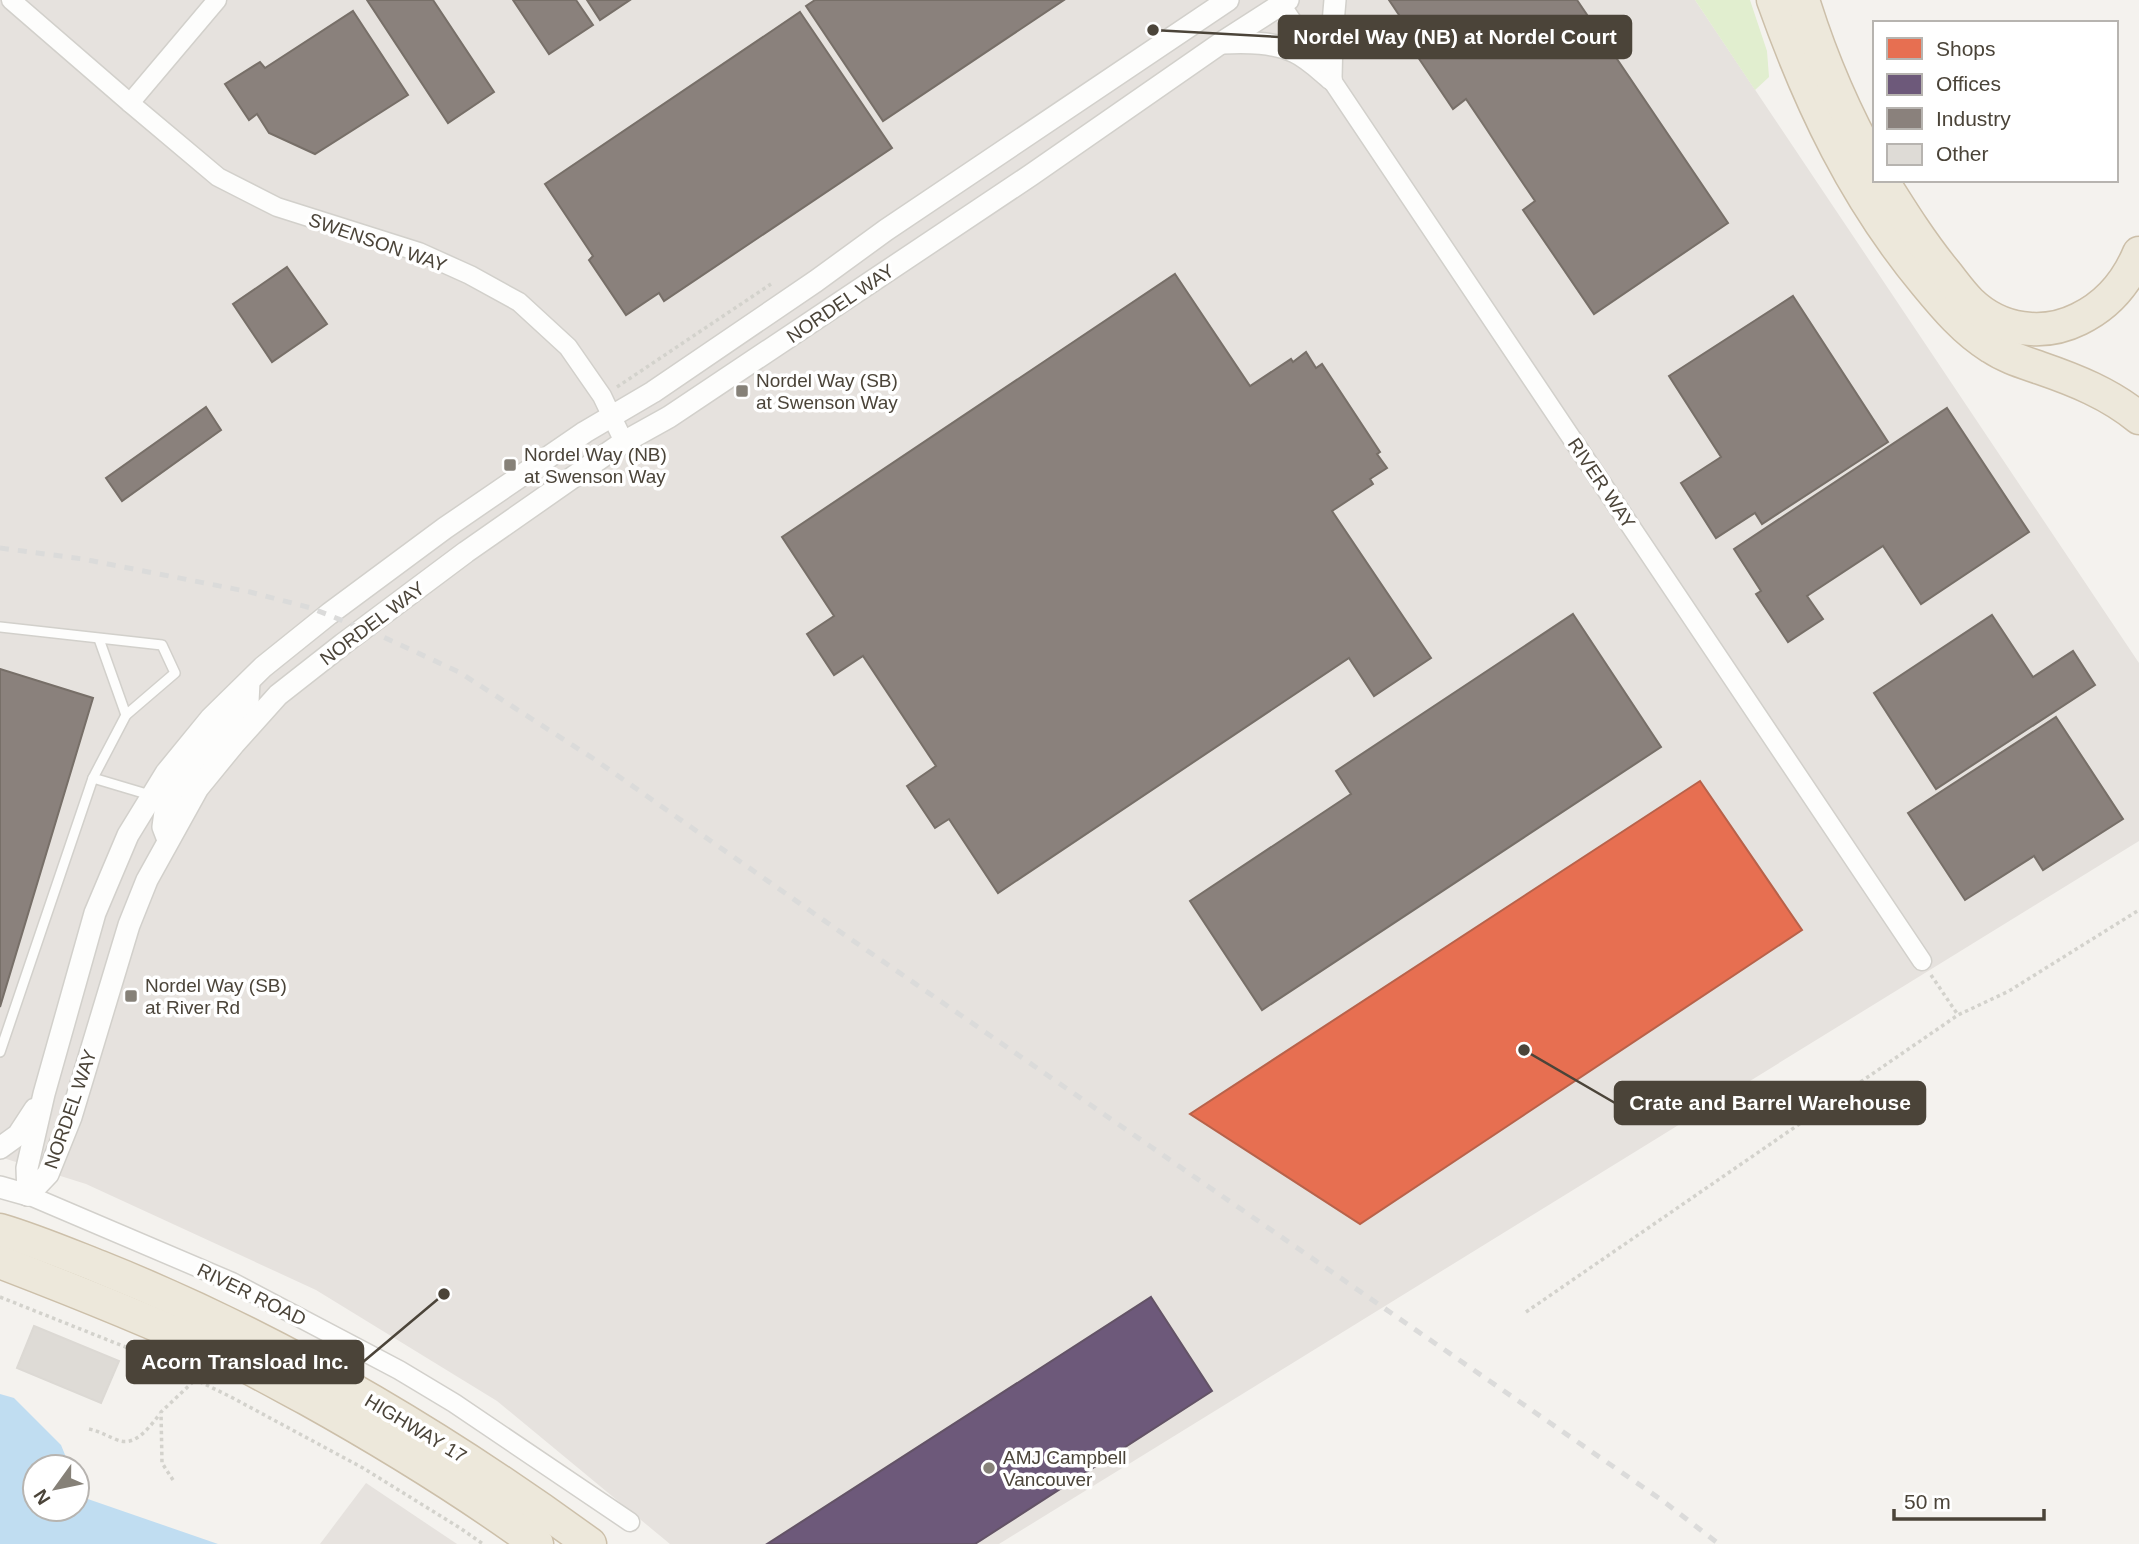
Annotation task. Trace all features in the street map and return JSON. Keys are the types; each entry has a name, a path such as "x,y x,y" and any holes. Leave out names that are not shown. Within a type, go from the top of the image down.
{"highway":[{"path":"1773,0 1798,67 1836,152 1888,234 1936,297 1974,335 2000,353 2092,388 2117,401 2139,418"},
{"path":"1803,0 1833,82 1873,163"},
{"path":"1883,182 1928,250 1961,292 1988,316 2010,326 2033,330 2056,327 2088,315 2114,295 2127,279 2139,253"},
{"name":"HIGHWAY 17","path":"0,1230 167,1294 349,1387 536,1504 590,1544"},
{"name":"HIGHWAY 17","path":"0,1262 75,1291 253,1371 359,1428 425,1468 537,1544"}],"street":[{"name":"SWENSON WAY","path":"10,0 218,177 277,207 419,252 470,275 519,302 568,347 602,396 624,442"},
{"path":"130,103 217,0"},
{"name":"NORDEL WAY","path":"28,1195 27,1168 44,1094 95,913 128,835 166,773 211,718 250,680 349,598 445,528 611,416 674,377 1228,0"},
{"path":"1331,79 1335,0"},
{"name":"NORDEL WAY","path":"28,1195 48,1174 66,1128 129,925 147,880 198,789 278,695 466,552 624,442 681,410 1031,175 1282,1"},
{"name":"RIVER WAY","path":"1282,1 1331,79 1922,961"},
{"path":"1221,43 1248,42 1296,52 1331,79"},
{"path":"168,840 163,827 165,812 184,780 248,702 250,680"},
{"path":"0,1148 18,1135 44,1094"},
{"name":"RIVER ROAD","path":"0,1187 28,1195 232,1282 399,1370 454,1403 630,1522"}],"lane":[{"path":"0,627 162,645 175,673 126,715 93,778 0,1052"},
{"path":"99,639 126,715"},
{"path":"93,778 152,796"}],"path":[{"path":"1526,1312 1958,1015 2009,991 2139,910"},
{"path":"1922,961 1958,1015"},
{"path":"0,1297 143,1354 231,1396 363,1468 483,1544"},
{"path":"89,1429 103,1432 118,1441 131,1441 144,1433 161,1412 195,1380"},
{"path":"161,1412 162,1463 173,1480"}],"shaded area":[{"path":"0,0 1695,0 2139,663 2139,841 999,1544 670,1544 497,1401 316,1290 86,1184 0,1157"},
{"path":"366,1483 457,1544 320,1544"}],"green space":[{"path":"1695,0 1750,0 1767,51 1769,77 1755,90"}],"water":[{"path":"0,1394 14,1398 61,1445 64,1453 21,1453 21,1523 91,1523 91,1500 218,1544 0,1544"}],"building: Shops":[{"path":"1700,781 1802,930 1360,1224 1190,1114"}],"building: Offices":[{"name":"AMJ Campbell Vancouver","path":"1151,1297 1212,1391 975,1544 767,1544"}],"building: Industry":[{"path":"367,0 433,0 494,92 448,123"},
{"path":"513,0 576,0 593,25 549,54"},
{"path":"587,0 630,0 600,20"},
{"path":"815,0 1064,0 883,121 806,6"},
{"path":"1389,0 1577,0 1728,223 1594,314 1523,210 1535,201 1466,99 1453,109 1401,32 1407,27"},
{"path":"353,11 408,95 315,154 269,133 257,114 249,120 225,84 260,62 265,68"},
{"path":"800,12 892,148 664,301 659,293 626,315 589,260 593,256 545,184"},
{"path":"287,267 327,324 272,362 233,304"},
{"path":"1175,274 1250,386 1306,352 1316,368 1322,364 1380,452 1377,454 1387,468 1370,479 1373,484 1332,511 1431,658 1374,696 1349,658 998,893 949,819 935,828 907,786 936,766 863,656 834,675 807,634 834,616 782,537"},
{"path":"1793,296 1888,442 1762,524 1755,513 1716,538 1681,483 1721,457 1669,376"},
{"path":"206,407 221,430 122,501 106,478"},
{"path":"1947,408 2029,532 1921,604 1883,546 1807,596 1823,619 1788,642 1756,594 1761,591 1734,549"},
{"path":"1573,614 1661,747 1262,1010 1190,901 1351,794 1336,771"},
{"path":"1992,615 2033,677 2073,651 2095,685 1936,789 1874,693"},
{"path":"0,669 93,698 0,1007"},
{"path":"2056,717 2123,819 2043,870 2034,856 1965,900 1908,813"}],"building: Other":[{"path":"34,1326 119,1361 101,1403 17,1368"}],"railway":[{"path":"0,548 83,559 250,592 311,608 459,672 594,759 1663,1501 1719,1544"}],"place":[{"name":"Nordel Way (NB) at Nordel Court","path":"1153,30"},
{"name":"Nordel Way (SB) at Swenson Way","path":"742,391"},
{"name":"Nordel Way (NB) at Swenson Way","path":"510,465"},
{"name":"Nordel Way (SB) at River Rd","path":"131,996"},
{"name":"Crate and Barrel Warehouse","path":"1524,1050"},
{"name":"Acorn Transload Inc.","path":"444,1294"},
{"name":"AMJ Campbell Vancouver","path":"989,1468"}]}
